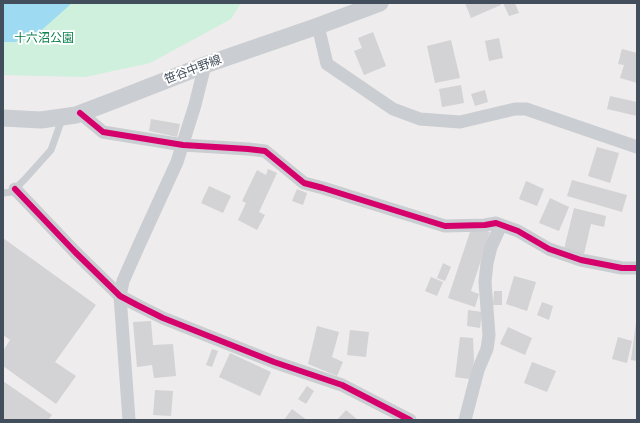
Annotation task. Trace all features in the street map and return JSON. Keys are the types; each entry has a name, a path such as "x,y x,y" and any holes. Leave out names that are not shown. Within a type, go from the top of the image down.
{"street":[{"name":"笹谷中野線","path":"3,118 41,120 80,113 205,65 380,3"},
{"path":"318,26 327,64 393,109 420,119 460,122 515,109 526,109 637,147"},
{"path":"129,420 120,296 123,281 177,162 205,65"},
{"path":"80,113 103,132 183,145 265,151 304,183 445,226 485,225 496,223 518,231 548,249 581,260 622,268 637,268"},
{"path":"9,191 120,296 164,318 274,362 342,385 410,420"},
{"path":"465,420 478,370 487,349 489,335 485,282 487,263 491,247 500,225"}],"lane":[{"path":"9,191 51,150 62,116"}],"green space":[{"name":"十六沼公園","path":"3,3 241,3 231,19 150,63 85,77 3,75"}],"water":[{"path":"3,3 72,3 35,36 15,42 3,42"}],"building":[{"path":"465,3 500,3 501,5 471,18"},
{"path":"503,3 515,3 519,13 509,16"},
{"path":"373,32 386,66 364,75 354,51 362,48 358,38"},
{"path":"499,38 503,58 489,61 485,41"},
{"path":"451,40 460,78 435,83 427,46"},
{"path":"622,49 637,53 637,83 620,78 624,65 618,64"},
{"path":"461,85 464,103 442,107 439,89"},
{"path":"485,90 488,102 475,106 471,94"},
{"path":"610,96 637,102 637,116 607,109"},
{"path":"151,119 180,124 177,137 149,131"},
{"path":"597,147 619,153 610,183 588,176"},
{"path":"268,169 277,173 259,212 265,215 257,230 238,220 246,203 242,201 257,170 266,175"},
{"path":"572,180 627,195 622,212 567,196"},
{"path":"526,181 544,189 537,206 519,199"},
{"path":"209,186 231,196 223,213 201,203"},
{"path":"297,189 307,193 303,205 292,201"},
{"path":"550,198 569,207 559,231 539,223"},
{"path":"574,208 606,216 604,227 591,224 584,254 564,249"},
{"path":"472,226 490,232 471,291 479,294 475,307 448,298"},
{"path":"3,238 96,305 55,362 76,376 56,404 3,366 3,351 10,340 3,335"},
{"path":"443,263 451,267 445,281 437,278"},
{"path":"514,276 536,282 527,311 506,304"},
{"path":"431,277 443,282 437,296 425,291"},
{"path":"494,291 502,291 502,305 493,305"},
{"path":"542,302 553,306 549,320 537,315"},
{"path":"468,310 482,312 480,328 467,326"},
{"path":"151,321 153,345 173,344 176,376 154,378 152,365 137,367 133,322"},
{"path":"637,322 637,361 631,360"},
{"path":"317,326 339,332 332,357 343,362 337,376 308,364"},
{"path":"508,327 532,338 525,355 500,344"},
{"path":"350,330 369,332 366,357 347,355"},
{"path":"460,337 473,338 474,361 469,379 455,377"},
{"path":"618,337 632,341 627,363 612,359"},
{"path":"212,349 218,351 212,367 206,365"},
{"path":"230,353 271,372 260,396 219,377"},
{"path":"532,362 556,371 547,392 524,383"},
{"path":"3,381 52,415 48,420 3,420"},
{"path":"307,386 314,391 306,404 298,399"},
{"path":"155,390 173,391 171,416 153,415"},
{"path":"292,409 307,420 284,420"},
{"path":"346,410 358,420 337,420"}],"cycle path":[{"path":"80,113 103,132 183,145 265,151 304,183 445,226 485,225 496,223 518,231 549,249 581,260 622,268 637,268"},
{"path":"15,189 75,252 120,296 163,318 274,362 342,385 410,420"}]}
